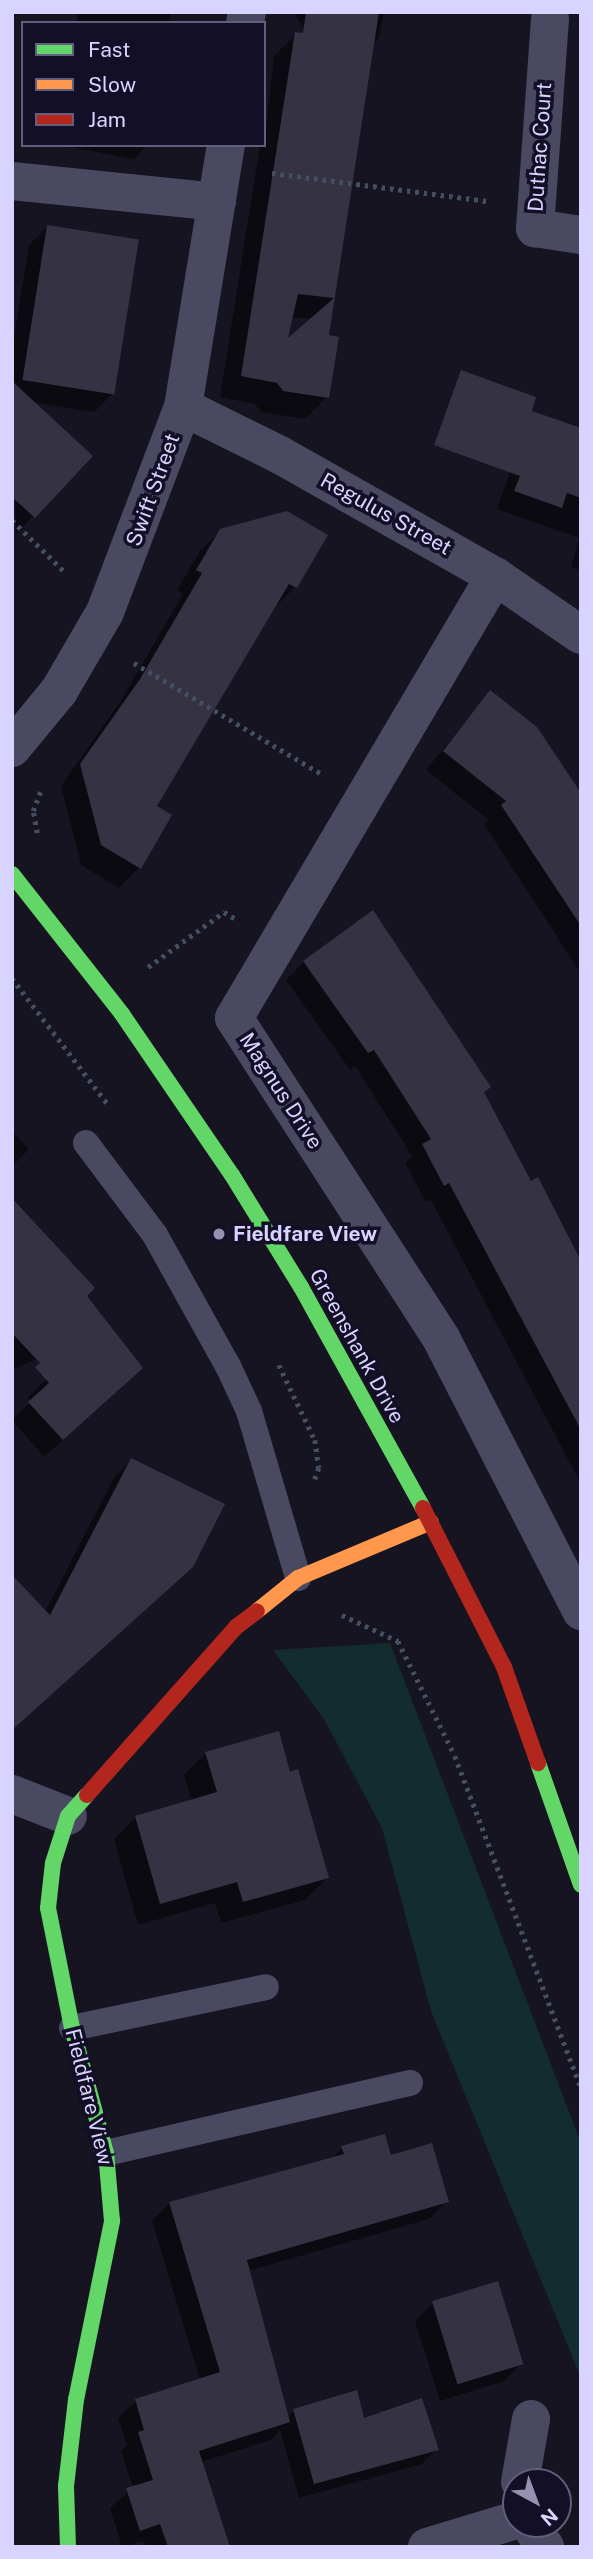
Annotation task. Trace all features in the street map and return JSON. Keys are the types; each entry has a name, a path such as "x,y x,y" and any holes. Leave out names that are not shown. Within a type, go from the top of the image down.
{"street":[{"name":"Duthac Court","path":"550,19 534,207 535,228 581,235"},
{"path":"12,181 222,172"},
{"name":"Swift Street","path":"12,748 59,691 98,624 183,407 222,172"},
{"name":"Regulus Street","path":"183,407 280,455 495,576 581,635"},
{"name":"Magnus Drive","path":"495,576 276,942 234,1018 442,1340 581,1611"},
{"name":"Greenshank Drive","path":"12,874 121,1014 232,1175 301,1287 431,1522 504,1667 581,1885"},
{"name":"Fieldfare View","path":"68,2547 66,2486 76,2400 105,2272 112,2221 106,2153 72,2028 48,1908 53,1863 68,1815 197,1666 236,1627 298,1578 431,1522"},
{"path":"12,1794 68,1815"},
{"path":"522,2468 531,2419"},
{"path":"427,2547 502,2524"}],"lane":[{"path":"86,1143 155,1235 228,1366 249,1410 298,1578"},
{"path":"72,2028 266,1987"},
{"path":"106,2153 410,2083"}],"path":[{"path":"222,172 534,207"},
{"path":"12,520 98,624 362,797"},
{"path":"147,968 224,912 276,942"}],"green space":[{"path":"390,1643 581,2143 581,2378 431,2011 382,1828 324,1719 273,1650"}],"building":[{"path":"306,12 379,12 329,335 339,337 329,398 283,391 277,383 241,376 295,32 303,33","holes":["298,294 334,298 288,338"]},
{"path":"47,225 139,240 114,395 22,380"},
{"path":"461,370 536,397 532,411 581,428 581,498 567,493 562,508 514,491 520,476 434,445"},
{"path":"12,381 93,456 35,518 12,497"},
{"path":"287,511 328,535 297,588 289,584 157,806 172,815 141,869 101,845 80,764 140,679 202,573 196,570 220,529"},
{"path":"490,690 537,727 581,793 581,926 501,805 506,801 443,751"},
{"path":"373,910 491,1087 484,1092 531,1181 538,1177 581,1261 581,1430 449,1183 444,1186 422,1144 431,1139 374,1050 368,1053 303,961"},
{"path":"12,1198 95,1288 87,1296 143,1368 63,1440 28,1402 49,1383 35,1367 40,1363 12,1333"},
{"path":"131,1458 225,1504 193,1567 12,1730 12,1575 50,1615"},
{"path":"279,1731 290,1772 298,1769 329,1878 243,1902 237,1882 160,1904 135,1816 217,1792 205,1752"},
{"path":"385,2134 391,2155 432,2143 449,2202 247,2260 290,2422 199,2451 230,2547 168,2547 160,2524 140,2531 126,2488 153,2480 138,2432 144,2430 135,2399 220,2372 169,2202 344,2154 341,2146"},
{"path":"498,2281 523,2364 457,2384 432,2301"},
{"path":"357,2390 364,2418 422,2398 439,2450 314,2484 293,2409"}],"traffic: fast":[{"path":"12,874 122,1014 232,1175 301,1287 423,1508"},
{"path":"538,1763 581,1885"},
{"path":"68,2547 66,2486 76,2400 112,2221 106,2153 72,2028 48,1908 53,1863 68,1816 87,1795"}],"traffic: slow":[{"path":"257,1611 298,1578 431,1522"}],"traffic: jam":[{"path":"423,1508 504,1667 538,1763"},
{"path":"87,1795 236,1627 257,1611"}],"place":[{"name":"Fieldfare View","path":"219,1234"}]}
